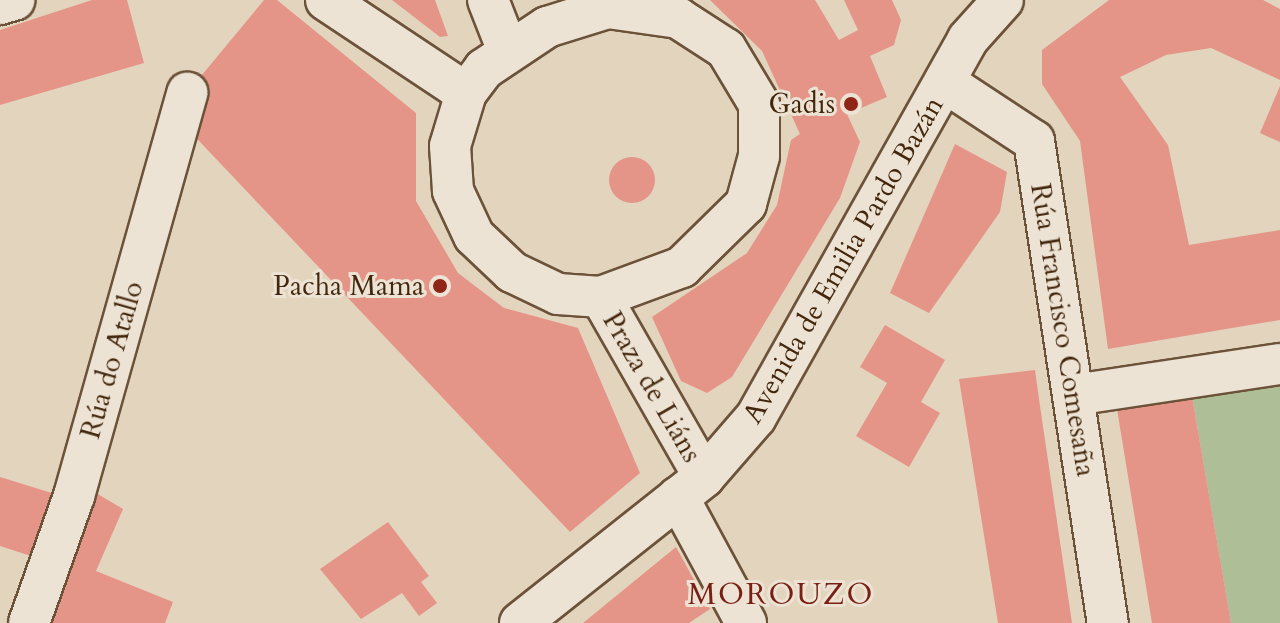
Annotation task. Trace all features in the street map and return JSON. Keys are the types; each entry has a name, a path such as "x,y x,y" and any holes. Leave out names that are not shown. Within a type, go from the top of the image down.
{"street":[{"path":"0,4 14,0"},
{"path":"326,0 466,93"},
{"path":"488,0 508,51"},
{"name":"Avenida de Emilia Pardo Bazán","path":"520,623 691,487 756,417 946,83 968,16 1003,0"},
{"name":"Praza de Liáns","path":"608,8 678,18 726,49 759,104 759,156 746,204 682,267 601,297 558,294 512,272 474,236 453,191 450,146 466,93 508,51 547,27 608,8"},
{"name":"Rúa Francisco Comesaña","path":"946,83 1034,141 1108,623"},
{"name":"Rúa do Atallo","path":"29,623 74,496 187,93"},
{"name":"Praza de Liáns","path":"601,297 691,487 746,623"},
{"path":"1074,395 1280,364"}],"green space":[{"path":"1280,383 1280,623 1231,623 1192,396"}],"building":[{"path":"92,0 127,0 144,63 0,105 0,30"},
{"path":"264,0 277,0 416,113 416,201 458,273 504,308 578,328 640,473 570,532 182,123 187,93"},
{"path":"392,0 435,0 448,36 440,37"},
{"path":"710,0 815,0 839,40 858,30 844,0 892,0 901,20 894,45 870,56 887,97 847,114 860,142 840,198 732,377 707,393 681,381 652,317 747,253 777,205 791,140 800,134 762,51"},
{"path":"1109,0 1263,0 1280,9 1280,80 1211,48 1166,55 1120,77 1168,145 1189,245 1280,230 1280,320 1108,349 1080,141 1042,84 1042,50"},
{"path":"1280,86 1280,142 1260,133"},
{"path":"955,144 1007,172 1000,212 929,313 890,293"},
{"path":"632,157 648,164 655,180 648,196 632,203 616,196 609,180 616,164"},
{"path":"885,325 945,360 921,402 940,413 909,467 856,436 887,383 860,367"},
{"path":"1035,370 1072,623 998,623 959,379"},
{"path":"1192,396 1231,623 1152,623 1117,409"},
{"path":"0,477 55,494 34,557 0,546"},
{"path":"86,487 123,509 96,571 173,602 165,623 37,623"},
{"path":"388,522 429,576 421,582 437,603 419,616 402,593 361,619 320,569"},
{"path":"676,547 710,609 689,623 583,623"}],"place":[{"name":"Gadis","path":"851,104"},
{"name":"Pacha Mama","path":"440,286"}],"district":[{"name":"MOROUZO","path":"781,595"}]}
